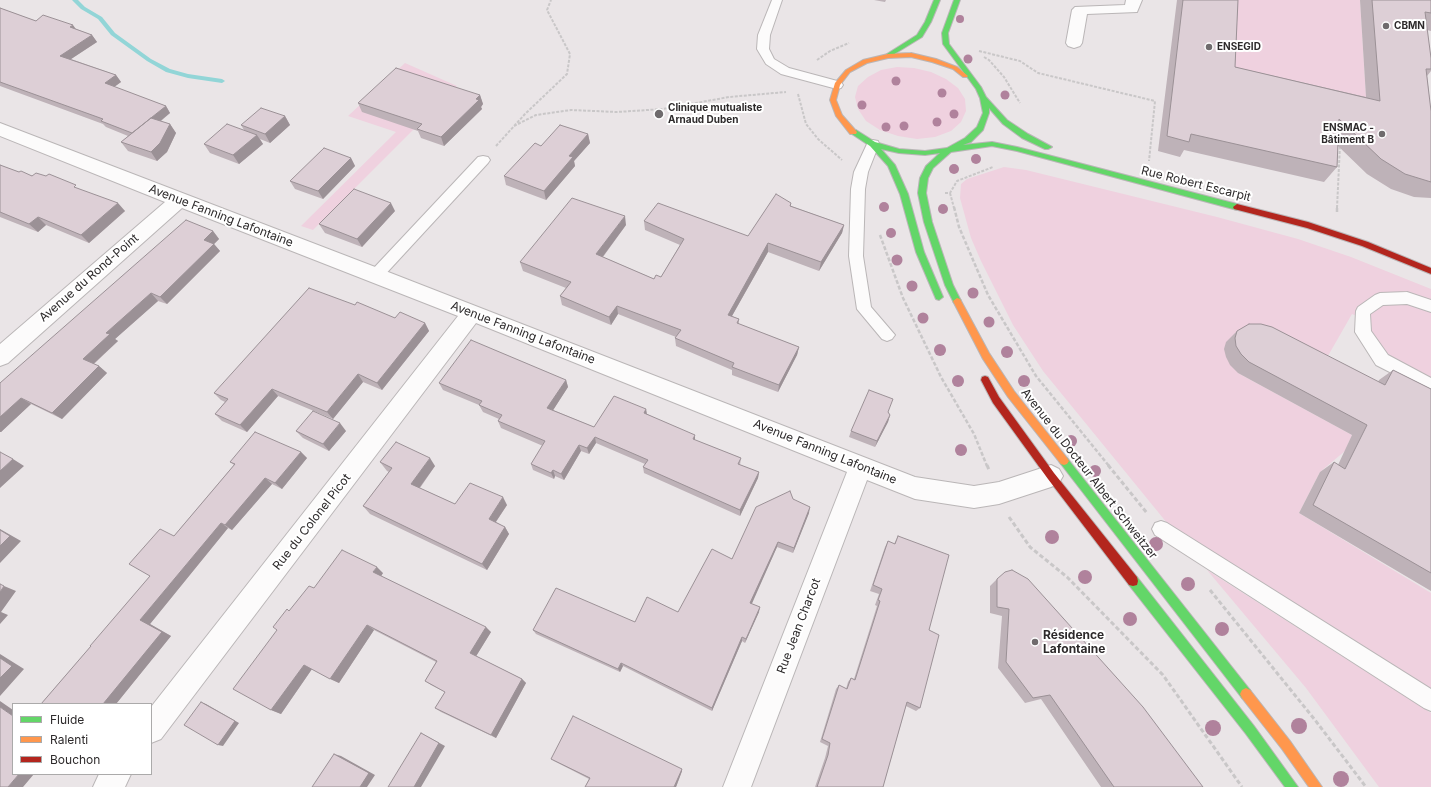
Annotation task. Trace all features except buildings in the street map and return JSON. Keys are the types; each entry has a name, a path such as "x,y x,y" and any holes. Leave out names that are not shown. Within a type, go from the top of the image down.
{"main road":[{"name":"Avenue du Docteur Albert Schweitzer","path":"888,56 920,36 938,0"},
{"path":"945,33 957,0"},
{"name":"Avenue du Docteur Albert Schweitzer","path":"945,33 946,44 979,89 983,98 986,113 980,128 968,140 950,149 930,166 924,178 922,193 928,222 937,252 949,285 966,320 986,356 1011,394 1286,745 1316,787"},
{"name":"Avenue du Docteur Albert Schweitzer","path":"950,149 925,153 905,152 873,144 853,132 839,116 834,100 837,84 848,71 865,61 888,56 911,55 934,60 955,68 971,80"},
{"path":"983,98 1005,122 1025,136 1055,149"},
{"name":"Avenue du Docteur Albert Schweitzer","path":"873,144 891,165 904,194 920,252 943,308"},
{"name":"Rue Robert Escarpit","path":"950,149 992,144 1017,149 1308,225 1365,244 1431,271"},
{"path":"981,374 996,400 1052,476 1250,730 1292,787"}],"street":[{"path":"1074,43 1080,10 1132,9 1134,0"},
{"name":"Avenue Fanning Lafontaine","path":"0,129 178,200 376,275 915,488 974,497 999,493 1052,476"},
{"name":"Avenue du Rond-Point","path":"0,357 178,200"},
{"name":"Rue du Colonel Picot","path":"152,729 472,314"},
{"name":"Rue Jean Charcot","path":"737,787 861,466"},
{"path":"107,787 116,775"}],"lane":[{"path":"777,0 764,35 763,49 770,61 785,71 837,84"},
{"path":"873,144 861,172 856,219 856,256 864,309 887,335"},
{"path":"376,275 484,160"},
{"path":"1431,306 1407,298 1380,299 1363,311 1363,332 1382,360 1431,386"},
{"path":"1160,530 1431,701"}],"path":[{"path":"484,160 514,126 567,74 570,54 547,10 551,0"},
{"path":"945,33 965,38 967,48 1020,61 1038,73 1156,101 1148,164"},
{"path":"849,43 821,56 810,67 799,90 798,98 806,124 834,154 861,172"},
{"path":"978,54 989,60 1004,77 1020,104"},
{"path":"514,126 536,115 571,110 617,112 663,109 729,97 776,94 799,90"},
{"path":"1336,217 1340,140"},
{"path":"1017,149 1012,161 957,181 950,193 959,227 988,295 1036,376 1160,530"},
{"path":"922,193 950,193"},
{"path":"1205,585 1315,720 1366,787"}],"shaded area":[{"path":"1236,0 1360,0 1367,113 1232,84"},
{"path":"405,63 457,86 313,230 301,226 396,132 348,116"},
{"path":"897,67 914,68 931,72 946,79 958,88 965,99 966,111 961,122 951,131 935,137 917,139 898,136 880,130 866,121 858,109 855,97 858,86 868,77 881,70"},
{"path":"1004,167 1026,170 1217,217 1298,239 1351,257 1431,289 1431,380 1400,364 1383,350 1372,333 1371,322 1352,314 1321,368 1238,373 1352,435 1345,451 1320,472 1299,513 1431,593 1431,694 1176,534 1043,371 1013,325 981,261 971,238 960,198 961,184 967,179"},
{"path":"1207,570 1431,713 1431,787 1379,787 1306,688"}],"waterway":[{"path":"75,0 83,8 100,18 113,34 149,60 168,71 188,76 222,81"}],"traffic: fast":[{"path":"889,55 920,36 928,22 937,0"},
{"path":"957,0 945,33 946,44 979,89 983,98 986,113 980,128 968,140 950,149 930,166 924,178 922,193 928,222 949,285 957,301"},
{"path":"983,98 1005,122 1025,136 1048,147"},
{"path":"853,132 873,144 899,151 925,153 992,144 1017,149 1237,207"},
{"path":"873,144 891,165 904,194 920,252 939,297"},
{"path":"1064,461 1246,694"},
{"path":"1133,581 1250,730 1292,787"}],"traffic: slow":[{"path":"853,132 839,116 833,100 837,85 848,71 865,61 888,56 911,55 934,60 955,68 965,76"},
{"path":"957,301 986,356 1011,394 1064,461"},
{"path":"1246,694 1286,745 1316,787"}],"traffic: jam":[{"path":"1237,207 1308,225 1365,244 1431,271"},
{"path":"985,380 996,400 1051,476 1133,581"}],"place":[{"name":"CBMN","path":"1386,26"},
{"name":"ENSEGID","path":"1209,47"},
{"name":"Clinique mutualiste Arnaud Duben","path":"659,114"},
{"name":"ENSMAC - Bâtiment B","path":"1382,134"},
{"name":"Résidence Lafontaine","path":"1035,642"}]}
